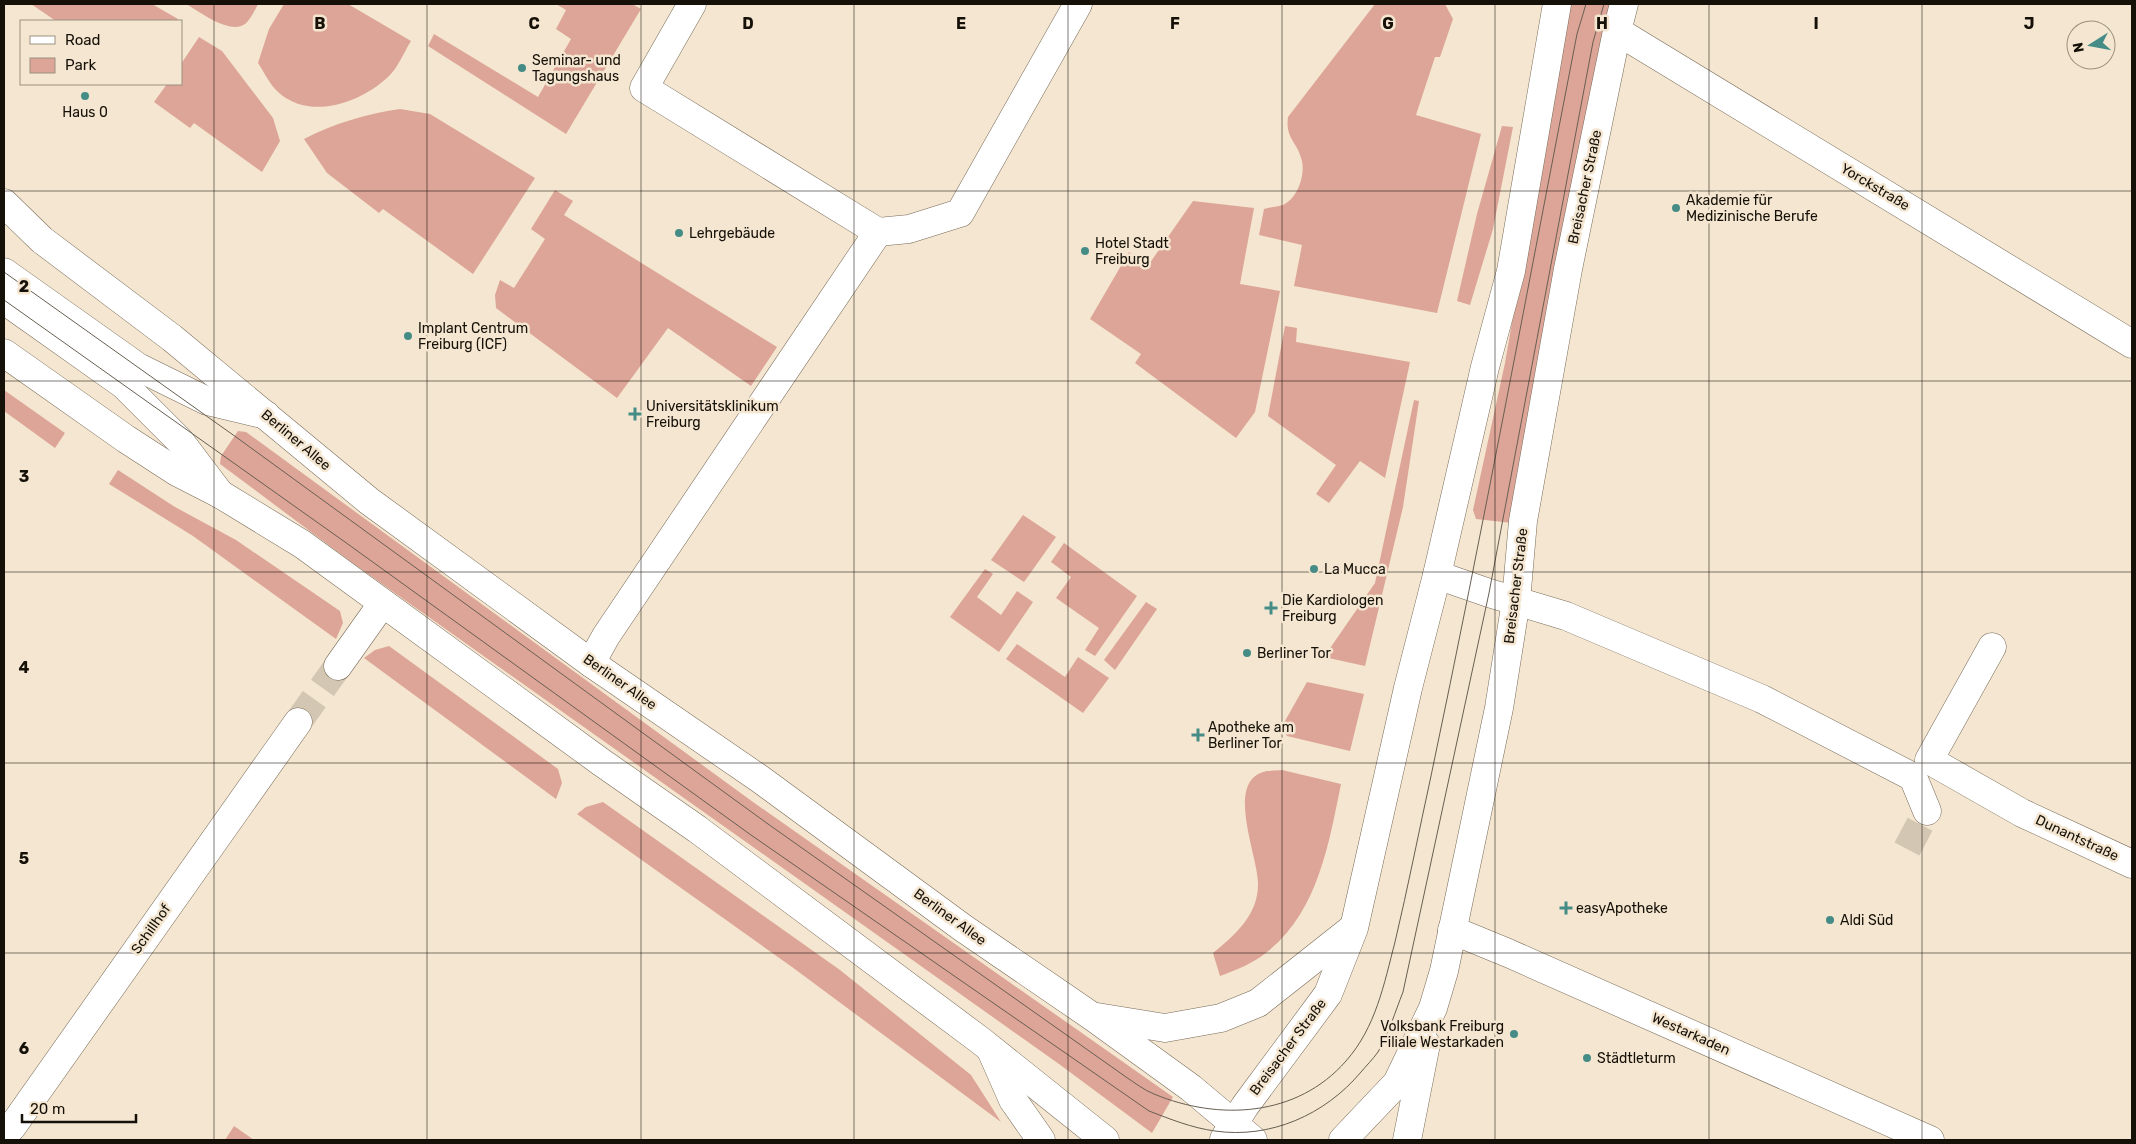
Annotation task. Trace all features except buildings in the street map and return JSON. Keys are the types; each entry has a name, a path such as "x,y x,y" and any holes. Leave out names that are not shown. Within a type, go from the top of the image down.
{"main road":[{"path":"692,4 644,88 878,232 909,229 960,213 1078,4"},
{"name":"Breisacher Straße","path":"1236,1135 1278,1060 1328,994 1354,928 1396,739 1437,575 1485,367 1511,271 1528,181 1553,4"},
{"name":"Breisacher Straße","path":"1343,1140 1397,1083 1433,1008 1444,971 1499,708 1516,602 1523,521 1568,269 1624,4"},
{"name":"Yorckstraße","path":"1617,31 2132,344"},
{"name":"Berliner Allee","path":"4,203 42,240 172,338 369,501 591,663 760,779 963,928 1093,1016 1191,1088 1236,1135"},
{"path":"591,663 606,636 878,232"},
{"path":"4,272 138,367 207,401 266,415"},
{"path":"4,300 124,385 180,441 220,494"},
{"path":"4,353 176,472 220,494 302,544 382,604 697,829 992,1050 1105,1140"},
{"path":"1437,575 1516,602 1566,616 1762,699 1912,777 1927,811"},
{"path":"338,666 382,604"},
{"name":"Dunantstraße","path":"1992,647 1929,760 2022,813 2132,864"},
{"name":"Schillhof","path":"4,1134 18,1119 298,722"},
{"path":"1093,1016 1165,1028 1221,1018 1258,1003 1354,928"},
{"name":"Westarkaden","path":"1452,930 1930,1140"},
{"path":"1407,1140 1433,1008"},
{"path":"992,1050 1013,1100 1040,1140"}],"green space":[{"path":"31,4 152,4 178,19 178,20 55,20"},
{"path":"186,4 258,4 245,24 239,27 231,27 207,17"},
{"path":"284,4 348,4 411,41 392,73 364,94 334,105 305,106 291,101 278,92 258,63 269,29"},
{"path":"556,4 632,4 641,9 566,134 428,46 434,34 538,97 571,39 556,29 566,10"},
{"path":"1375,4 1445,4 1453,19 1440,57 1435,57 1416,115 1481,134 1437,313 1294,286 1302,245 1259,235 1264,209 1288,202 1296,192 1301,179 1302,161 1288,130 1288,117"},
{"path":"1567,4 1614,4 1512,523 1476,519 1473,510 1505,363"},
{"path":"199,37 222,51 273,118 280,141 262,172 194,123 190,128 154,102 166,85 182,85 182,62"},
{"path":"400,109 430,114 535,178 473,274 383,209 379,213 327,173 304,139 327,128 351,120"},
{"path":"1502,126 1513,127 1493,229 1470,305 1457,301 1477,214"},
{"path":"555,190 573,201 564,215 777,347 751,386 668,328 617,398 496,308 495,295 500,280 514,288 545,239 531,229"},
{"path":"1193,201 1254,208 1240,284 1280,291 1255,412 1236,438 1135,363 1141,354 1090,319 1129,252 1147,267"},
{"path":"1285,326 1297,328 1296,342 1410,362 1385,478 1360,461 1329,503 1316,494 1336,465 1268,416"},
{"path":"4,390 65,433 55,448 4,411"},
{"path":"1414,400 1419,401 1403,507 1365,666 1324,657 1375,583"},
{"path":"238,431 246,432 753,802 1173,1097 1152,1133 1059,1064 354,564 220,464 221,456"},
{"path":"118,470 175,507 236,540 340,611 343,623 336,639 193,536 109,484"},
{"path":"1023,515 1056,537 1024,582 991,560"},
{"path":"1064,543 1137,596 1095,656 1085,650 1099,628 1056,598 1071,577 1051,562"},
{"path":"985,569 993,574 977,597 1001,615 1017,591 1033,602 999,652 950,617"},
{"path":"1146,602 1157,609 1115,670 1104,660"},
{"path":"1017,644 1065,677 1078,657 1109,678 1083,713 1006,659"},
{"path":"389,646 558,769 562,783 556,799 364,658 375,650"},
{"path":"1307,682 1364,694 1350,751 1287,736 1281,728"},
{"path":"1282,770 1341,784 1326,853 1310,897 1284,936 1256,960 1220,976 1213,953 1243,924 1254,906 1257,896 1257,873 1245,806 1246,791 1252,779 1263,772"},
{"path":"603,802 840,970 971,1075 1001,1122 792,967 577,814 586,807"},
{"path":"234,1126 254,1140 225,1140"}],"tunnel":[{"path":"298,722 338,666"},
{"path":"1907,849 1927,811"}],"tram line":[{"path":"4,272 236,437 768,824 1136,1084 1154,1094 1179,1103 1230,1110 1256,1109 1281,1103 1304,1094 1326,1080 1346,1061 1365,1034 1383,989 1404,901 1450,683 1577,34 1586,4"},
{"path":"4,300 345,542 751,835 1149,1111 1206,1130 1236,1133 1256,1131 1295,1121 1313,1112 1347,1087 1378,1052 1389,1030 1403,992 1489,593 1593,42 1604,4"}],"place":[{"name":"Seminar- und Tagungshaus","path":"522,68"},
{"name":"Haus 0","path":"85,96"},
{"name":"Akademie für Medizinische Berufe","path":"1676,208"},
{"name":"Lehrgebäude","path":"679,233"},
{"name":"Hotel Stadt Freiburg","path":"1085,251"},
{"name":"Implant Centrum Freiburg (ICF)","path":"408,336"},
{"name":"Universitätsklinikum Freiburg","path":"635,414"},
{"name":"La Mucca","path":"1314,569"},
{"name":"Die Kardiologen Freiburg","path":"1271,608"},
{"name":"Berliner Tor","path":"1247,653"},
{"name":"Apotheke am Berliner Tor","path":"1198,735"},
{"name":"easyApotheke","path":"1566,908"},
{"name":"Aldi Süd","path":"1830,920"},
{"name":"Volksbank Freiburg Filiale Westarkaden","path":"1514,1034"},
{"name":"Städtleturm","path":"1587,1058"}]}
